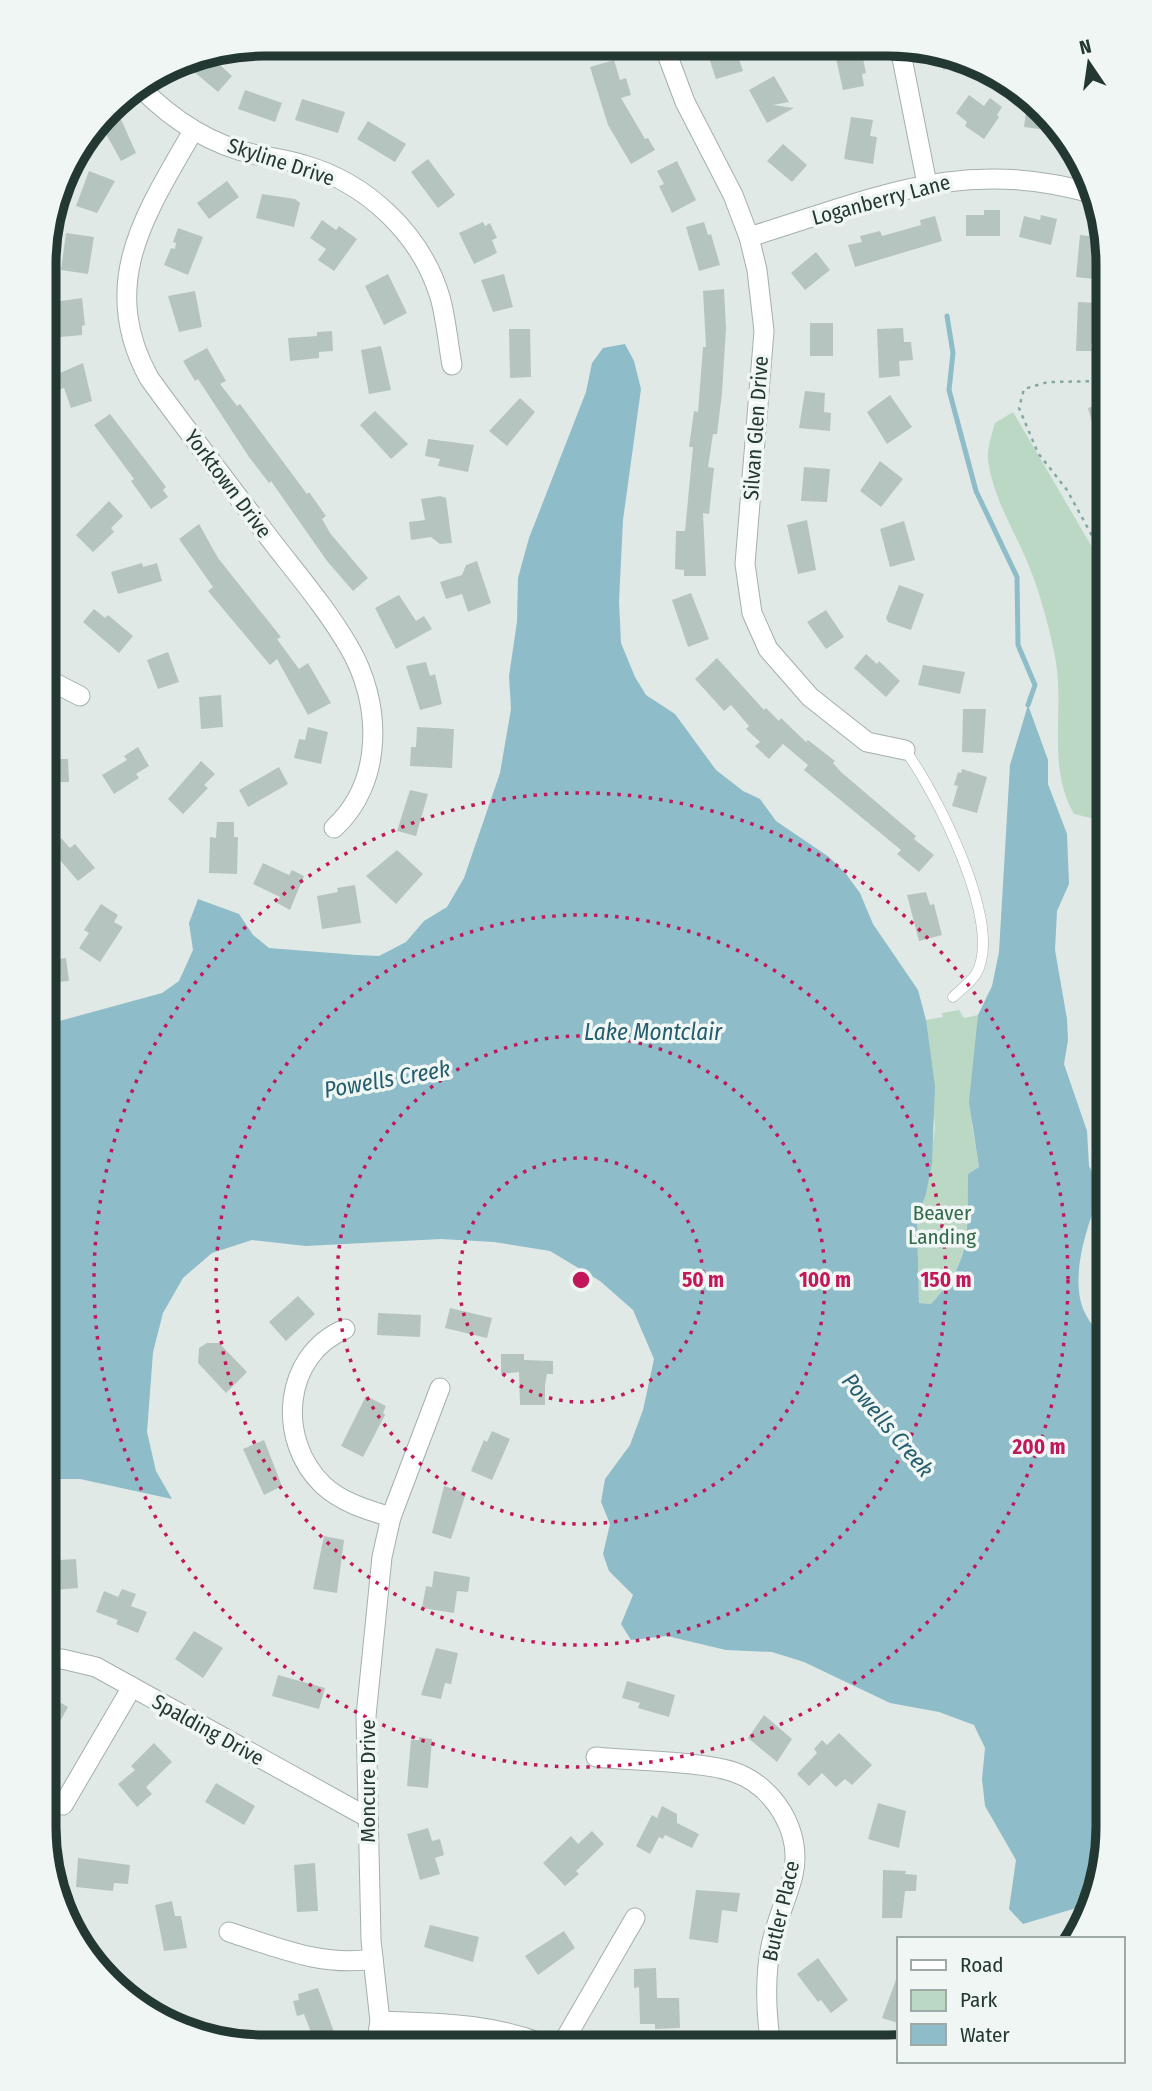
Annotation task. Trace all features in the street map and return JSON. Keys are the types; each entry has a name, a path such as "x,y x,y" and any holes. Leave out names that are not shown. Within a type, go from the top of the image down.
{"street":[{"name":"Silvan Glen Drive","path":"668,56 685,102 733,195 749,237 757,270 764,331 745,564 752,613 768,649 810,697 867,742 905,750"},
{"path":"902,56 926,184"},
{"name":"Skyline Drive","path":"146,92 193,131 230,147 296,162 330,174 379,205 407,233 432,274 441,299 452,365"},
{"name":"Yorktown Drive","path":"193,131 143,220 133,244 127,282 128,320 134,345 149,378 333,622 361,672 372,719 370,768 354,806 334,828"},
{"name":"Loganberry Lane","path":"749,237 926,184 962,178 1016,178 1083,192"},
{"path":"56,684 80,696"},
{"path":"345,1329 324,1340 308,1357 293,1396 293,1431 309,1468 322,1484 338,1497 391,1517"},
{"name":"Moncure Drive","path":"378,2035 380,2021 373,1959 366,1716 382,1557 391,1517 440,1388"},
{"name":"Spalding Drive","path":"56,1661 81,1662 367,1817"},
{"path":"63,1805 132,1688"},
{"name":"Butler Place","path":"596,1757 728,1771 751,1780 778,1805 792,1836 795,1854 794,1873 771,1945 766,1977 769,2035"},
{"path":"567,2035 635,1918"},
{"path":"229,1932 310,1958 336,1961 373,1959"},
{"path":"380,2021 477,2025 520,2035"}],"lane":[{"path":"905,750 926,778 946,821 971,880 978,908 981,959 976,975 953,997"}],"path":[{"path":"1096,381 1048,382 1024,389 1019,408 1038,453 1067,490 1096,543"}],"green space":[{"path":"1013,412 1096,554 1096,817 1074,814 1061,778 1058,681 1052,640 1036,584 1000,504 991,474 989,446 995,423"},
{"name":"Beaver Landing","path":"959,1010 964,1018 978,1015 972,1125 979,1167 968,1174 967,1229 965,1244 955,1272 931,1304 919,1303 917,1219 926,1194 935,1127 926,1020"}],"water":[{"name":"Lake Montclair","path":"625,344 634,361 641,389 623,520 619,601 621,643 635,677 646,695 675,714 716,770 743,791 760,799 776,821 829,857 846,874 860,893 873,924 918,990 926,1020 935,1086 932,1163 926,1194 917,1219 919,1303 931,1304 945,1287 962,1258 967,1228 968,1174 979,1167 969,1102 978,1015 992,986 999,952 1010,765 1028,705 1048,760 1048,784 1067,834 1069,884 1057,911 1055,950 1067,1019 1068,1040 1064,1064 1087,1131 1089,1166 1096,1178 1096,1205 1082,1251 1079,1284 1085,1313 1096,1329 1096,1841 1089,1881 1080,1907 1023,1924 1009,1909 1016,1860 985,1806 982,1779 985,1748 974,1725 939,1712 890,1703 804,1662 772,1652 726,1650 667,1636 631,1640 621,1624 633,1595 609,1571 603,1554 610,1524 601,1502 605,1479 630,1445 643,1410 654,1359 633,1310 600,1281 550,1251 494,1242 441,1239 306,1246 252,1240 212,1253 183,1278 163,1313 153,1352 147,1432 156,1471 172,1499 80,1479 56,1479 56,1022 162,993 179,981 193,950 189,923 198,899 239,914 253,935 269,948 379,956 406,942 424,921 447,907 464,878 500,773 511,709 509,676 517,622 518,578 529,538 586,392 592,363 603,348"}],"building":[{"path":"708,56 738,56 743,71 716,79"},
{"path":"835,56 862,56 866,73 862,74 864,86 843,90"},
{"path":"614,60 620,80 626,78 631,95 621,98 645,139 648,138 655,150 631,164 608,125 590,67"},
{"path":"222,61 219,64 232,76 218,92 191,69"},
{"path":"942,63 957,68 943,70"},
{"path":"774,76 789,102 773,105 794,108 767,123 749,90"},
{"path":"245,90 282,103 275,122 238,109"},
{"path":"969,95 984,106 990,98 1002,107 997,115 999,117 984,139 965,126 967,122 956,113"},
{"path":"302,99 345,112 338,133 295,120"},
{"path":"1026,109 1046,130 1024,127"},
{"path":"119,116 136,153 121,161 105,131"},
{"path":"851,117 873,120 870,136 877,137 873,164 844,159"},
{"path":"368,121 406,144 395,162 357,139"},
{"path":"783,144 807,165 792,182 767,161"},
{"path":"428,159 455,195 438,208 411,172"},
{"path":"677,161 696,200 672,213 659,186 664,184 657,171"},
{"path":"89,171 115,181 97,213 76,206"},
{"path":"227,181 239,197 209,219 197,203"},
{"path":"262,194 295,199 300,203 294,227 256,218"},
{"path":"984,210 1000,210 1000,236 966,236 966,215 984,215"},
{"path":"1041,215 1057,219 1051,245 1019,237 1024,216 1040,220"},
{"path":"935,216 942,241 855,267 848,245 862,242 860,236 880,231 882,236 921,225 920,220"},
{"path":"322,220 336,230 339,226 357,239 334,271 318,260 326,249 310,238"},
{"path":"483,222 485,226 490,223 497,238 492,240 497,253 474,264 459,233"},
{"path":"704,222 708,235 711,234 720,265 699,271 686,227"},
{"path":"178,228 203,237 188,275 164,265 171,248 175,249 176,243 173,242"},
{"path":"66,233 94,237 88,274 61,270"},
{"path":"1080,235 1094,237 1096,279 1076,277"},
{"path":"816,252 830,270 805,290 791,273"},
{"path":"388,274 407,313 384,325 365,286"},
{"path":"504,274 513,307 493,312 481,280"},
{"path":"724,289 726,328 722,393 717,434 713,434 708,467 714,468 709,514 703,513 706,576 684,576 684,570 675,569 676,531 685,531 693,447 689,447 694,411 698,412 703,347 706,347 703,291"},
{"path":"195,291 202,327 179,332 168,296"},
{"path":"82,298 85,325 82,326 82,335 60,337 56,302"},
{"path":"1078,302 1096,303 1096,344 1091,344 1092,351 1076,351"},
{"path":"810,323 833,323 833,356 810,356"},
{"path":"903,328 904,342 911,342 913,360 899,361 900,376 879,378 877,329"},
{"path":"509,329 530,329 531,377 510,378"},
{"path":"332,331 333,351 319,352 319,358 290,361 288,338 317,336 317,332"},
{"path":"381,346 391,390 369,394 361,350"},
{"path":"207,348 226,381 220,384 237,406 240,404 307,494 309,492 326,516 322,519 330,533 368,578 353,591 327,561 271,481 269,483 249,457 198,379 195,381 183,361"},
{"path":"83,363 92,401 71,408 64,388 58,390 56,375"},
{"path":"805,391 825,393 824,412 831,413 830,431 799,428"},
{"path":"890,395 912,427 887,444 867,412"},
{"path":"520,398 535,412 507,446 489,431"},
{"path":"1096,406 1096,436 1088,408"},
{"path":"375,411 408,444 391,459 360,425"},
{"path":"110,414 166,487 163,490 168,497 151,509 131,481 134,479 94,425"},
{"path":"428,439 474,445 468,472 438,466 440,459 425,456"},
{"path":"880,461 903,479 881,507 860,491"},
{"path":"804,467 830,469 827,502 801,501"},
{"path":"440,496 446,498 452,543 440,544 431,537 411,540 409,522 425,520 421,499"},
{"path":"109,501 123,516 111,528 114,532 93,552 76,535"},
{"path":"807,520 816,570 798,574 787,525"},
{"path":"904,521 915,560 890,567 880,529"},
{"path":"199,524 218,558 281,637 277,639 299,669 308,663 331,703 308,715 277,659 270,665 208,591 213,587 179,539"},
{"path":"477,561 491,603 468,612 462,594 446,599 440,582 462,575 466,565"},
{"path":"142,563 143,567 157,563 162,581 118,594 111,572"},
{"path":"899,585 924,594 911,630 888,622 886,618"},
{"path":"691,593 709,639 688,647 672,600"},
{"path":"399,595 416,621 424,616 432,629 396,649 375,608"},
{"path":"94,609 105,618 108,615 133,636 119,653 83,622"},
{"path":"826,610 844,637 826,649 807,622"},
{"path":"168,652 179,682 158,689 147,660"},
{"path":"866,654 877,664 879,661 900,681 886,697 854,668"},
{"path":"717,658 764,710 766,708 779,721 781,718 806,742 808,740 835,761 833,763 841,772 916,836 914,839 934,855 919,872 897,854 901,850 804,770 808,765 783,744 769,759 755,746 760,742 746,729 749,726 731,705 724,711 695,679"},
{"path":"426,662 430,676 435,674 442,704 420,710 406,666"},
{"path":"923,665 965,672 960,694 918,685"},
{"path":"221,695 223,727 201,729 199,697"},
{"path":"963,709 986,709 983,753 962,752"},
{"path":"308,727 328,732 321,764 294,758 299,739 305,740"},
{"path":"417,727 454,729 452,768 410,766 411,747 416,747"},
{"path":"138,747 149,766 136,774 139,778 114,794 102,775 127,760 124,756"},
{"path":"56,759 68,759 69,782 56,782"},
{"path":"201,761 215,774 204,785 208,788 183,814 168,799"},
{"path":"279,767 288,784 248,807 239,790"},
{"path":"962,769 987,777 977,813 952,806 958,786 954,785 958,772 961,773"},
{"path":"410,790 428,794 416,836 397,831"},
{"path":"217,822 234,822 234,837 238,837 237,874 209,873 210,837 216,838"},
{"path":"61,838 70,848 75,844 95,868 78,881 59,859 56,861 56,842"},
{"path":"397,850 423,874 396,904 366,876"},
{"path":"263,863 289,875 292,870 304,876 290,910 277,903 280,897 253,884"},
{"path":"355,885 361,923 322,929 317,896 338,892 337,888"},
{"path":"926,892 930,905 934,904 942,935 919,941 907,895"},
{"path":"101,904 118,915 114,922 123,927 100,962 79,948 89,933 84,930"},
{"path":"66,958 69,981 56,982 56,959"},
{"path":"298,1296 315,1314 286,1341 269,1322"},
{"path":"450,1308 492,1318 487,1338 445,1328"},
{"path":"378,1313 421,1315 420,1337 377,1335"},
{"path":"207,1343 219,1343 247,1372 226,1393 198,1363 199,1348"},
{"path":"501,1354 524,1354 524,1360 553,1361 553,1374 547,1374 545,1385 545,1405 520,1405 519,1372 501,1374"},
{"path":"366,1396 386,1406 383,1413 385,1415 363,1457 341,1446"},
{"path":"492,1431 510,1439 492,1480 471,1471 484,1440 487,1442"},
{"path":"264,1440 282,1486 264,1495 243,1449"},
{"path":"444,1486 466,1493 451,1539 432,1533"},
{"path":"324,1536 344,1540 337,1593 313,1589"},
{"path":"76,1559 78,1588 56,1590 56,1560"},
{"path":"434,1571 470,1577 468,1592 457,1591 454,1613 422,1608 426,1586 432,1587"},
{"path":"122,1589 136,1594 131,1606 147,1612 138,1633 116,1624 118,1620 96,1612 104,1591 118,1597"},
{"path":"194,1631 223,1648 203,1678 175,1659"},
{"path":"436,1648 458,1653 451,1684 445,1683 441,1699 421,1695"},
{"path":"278,1675 325,1688 319,1709 272,1696"},
{"path":"627,1681 675,1695 669,1717 638,1708 640,1703 622,1698"},
{"path":"56,1700 68,1707 56,1728"},
{"path":"764,1715 792,1739 777,1762 748,1738"},
{"path":"839,1733 872,1765 852,1785 845,1779 836,1787 822,1773 809,1786 797,1774 817,1753 814,1749 822,1740 827,1745"},
{"path":"419,1737 432,1739 428,1788 407,1786 411,1740 419,1740"},
{"path":"154,1743 172,1762 146,1787 152,1794 137,1807 118,1784 135,1770 131,1766"},
{"path":"216,1783 255,1806 244,1825 205,1802"},
{"path":"878,1803 906,1811 899,1848 868,1839"},
{"path":"662,1806 677,1814 677,1823 699,1834 692,1848 665,1835 663,1839 659,1837 650,1854 636,1846 652,1815 657,1818"},
{"path":"428,1828 432,1841 440,1839 444,1855 435,1858 440,1874 420,1880 407,1834"},
{"path":"592,1831 604,1844 576,1871 579,1874 565,1886 543,1863 571,1836 578,1844"},
{"path":"78,1858 130,1865 128,1884 114,1883 113,1891 76,1887"},
{"path":"315,1863 318,1911 297,1912 294,1865"},
{"path":"883,1870 906,1871 905,1874 917,1875 916,1891 905,1891 902,1918 882,1918"},
{"path":"696,1890 740,1893 737,1912 722,1910 718,1943 689,1939"},
{"path":"172,1901 175,1916 181,1916 187,1948 164,1951 155,1905"},
{"path":"430,1925 479,1937 473,1962 424,1947"},
{"path":"564,1931 575,1948 538,1975 525,1956"},
{"path":"818,1958 848,2000 831,2013 821,2000 818,2002 797,1974"},
{"path":"656,1968 657,1998 679,1998 680,2028 655,2029 655,2024 640,2024 639,1987 634,1988 634,1969"},
{"path":"897,1977 897,2023 882,2018"},
{"path":"318,1988 334,2032 312,2035 304,2014 297,2016 293,2001 299,2000 298,1994"}],"waterway":[{"path":"947,316 953,353 949,390 976,491 1017,577 1018,645 1035,685 1028,705"}],"water label":[{"name":"Powells Creek","path":"387,1079"},
{"name":"Powells Creek","path":"888,1425"}]}
